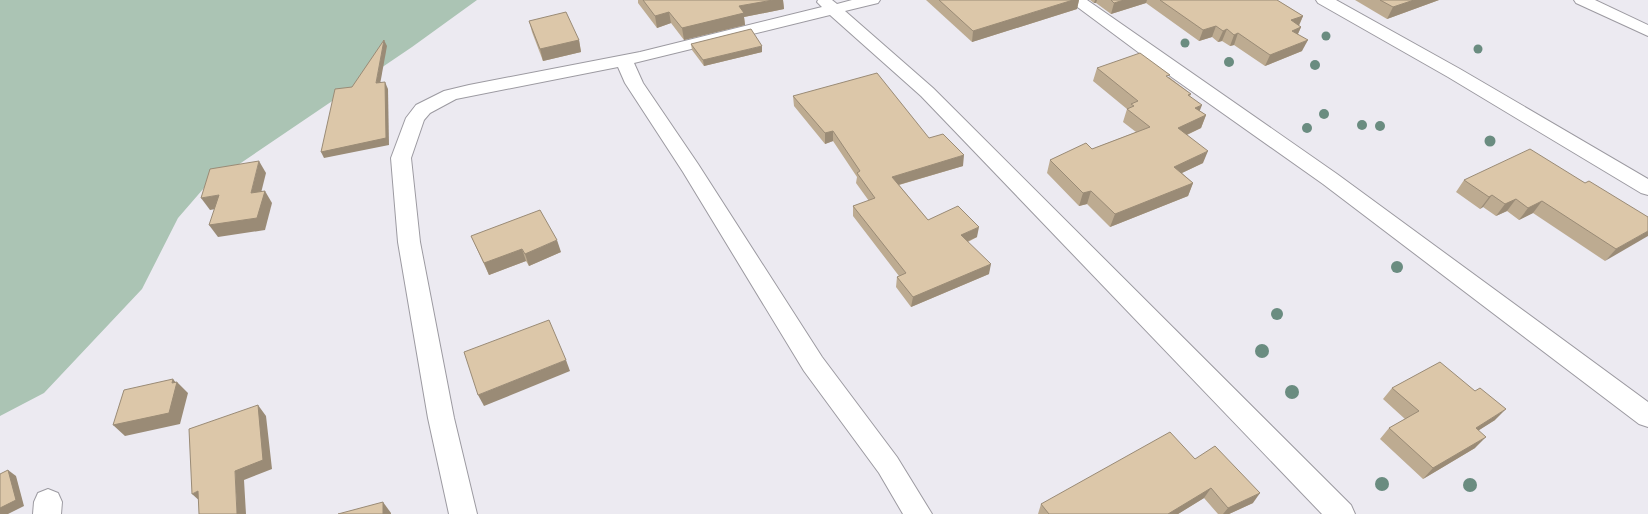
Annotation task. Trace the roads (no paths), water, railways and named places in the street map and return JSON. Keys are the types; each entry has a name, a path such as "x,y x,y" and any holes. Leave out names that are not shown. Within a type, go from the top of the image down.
{"street":[{"path":"463,514 441,418 408,242 401,158 415,118 424,109 450,95 469,90 624,60 828,5 872,0"},
{"path":"1076,0 1330,179 1648,416"},
{"path":"1324,0 1454,73 1648,188"},
{"path":"1582,0 1648,31"},
{"path":"828,5 927,92 1341,514"},
{"path":"624,60 634,82 691,169 813,364 888,465 918,514"}]}
